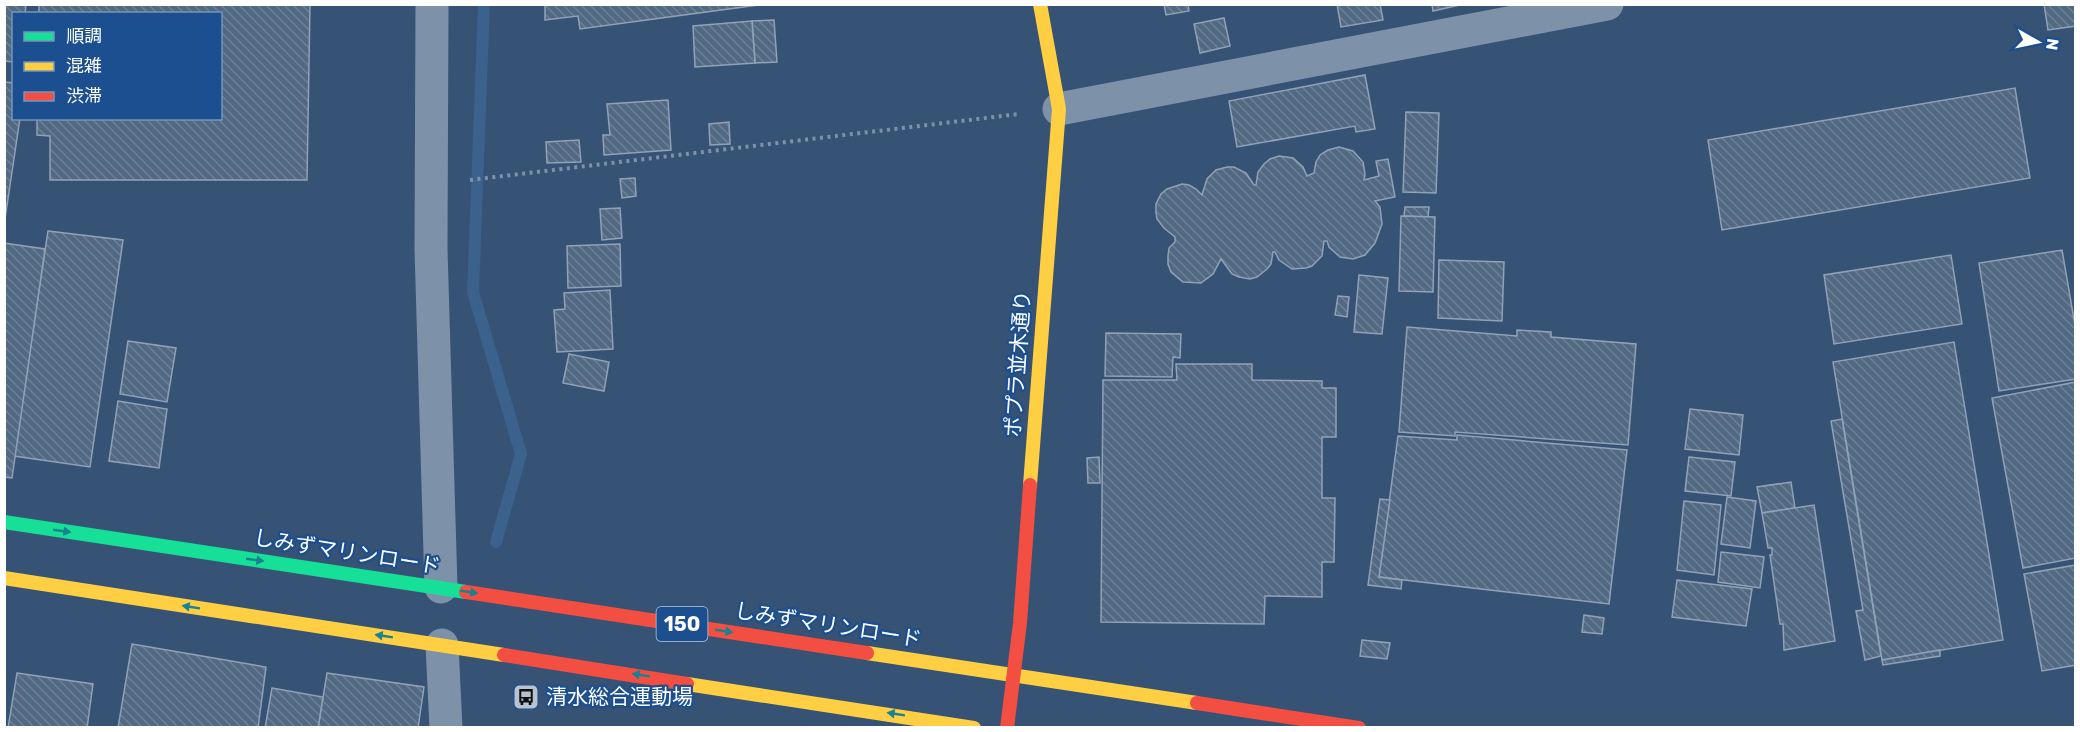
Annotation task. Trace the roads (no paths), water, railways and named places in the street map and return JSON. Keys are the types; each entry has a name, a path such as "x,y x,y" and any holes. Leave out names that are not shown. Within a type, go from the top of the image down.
{"main road":[{"name":"ポプラ並木通り","path":"1007,728 1015,676 1059,109 1040,4"},
{"name":"しみずマリンロード","path":"4,522 1359,728"},
{"path":"4,578 974,728"}],"street":[{"path":"432,4 431,261 441,587"},
{"path":"1059,109 1606,4"},
{"path":"442,645 446,728"}],"waterway":[{"path":"484,4 473,292 521,454 496,542"}],"place":[{"name":"清水総合運動場","path":"526,697"}]}
